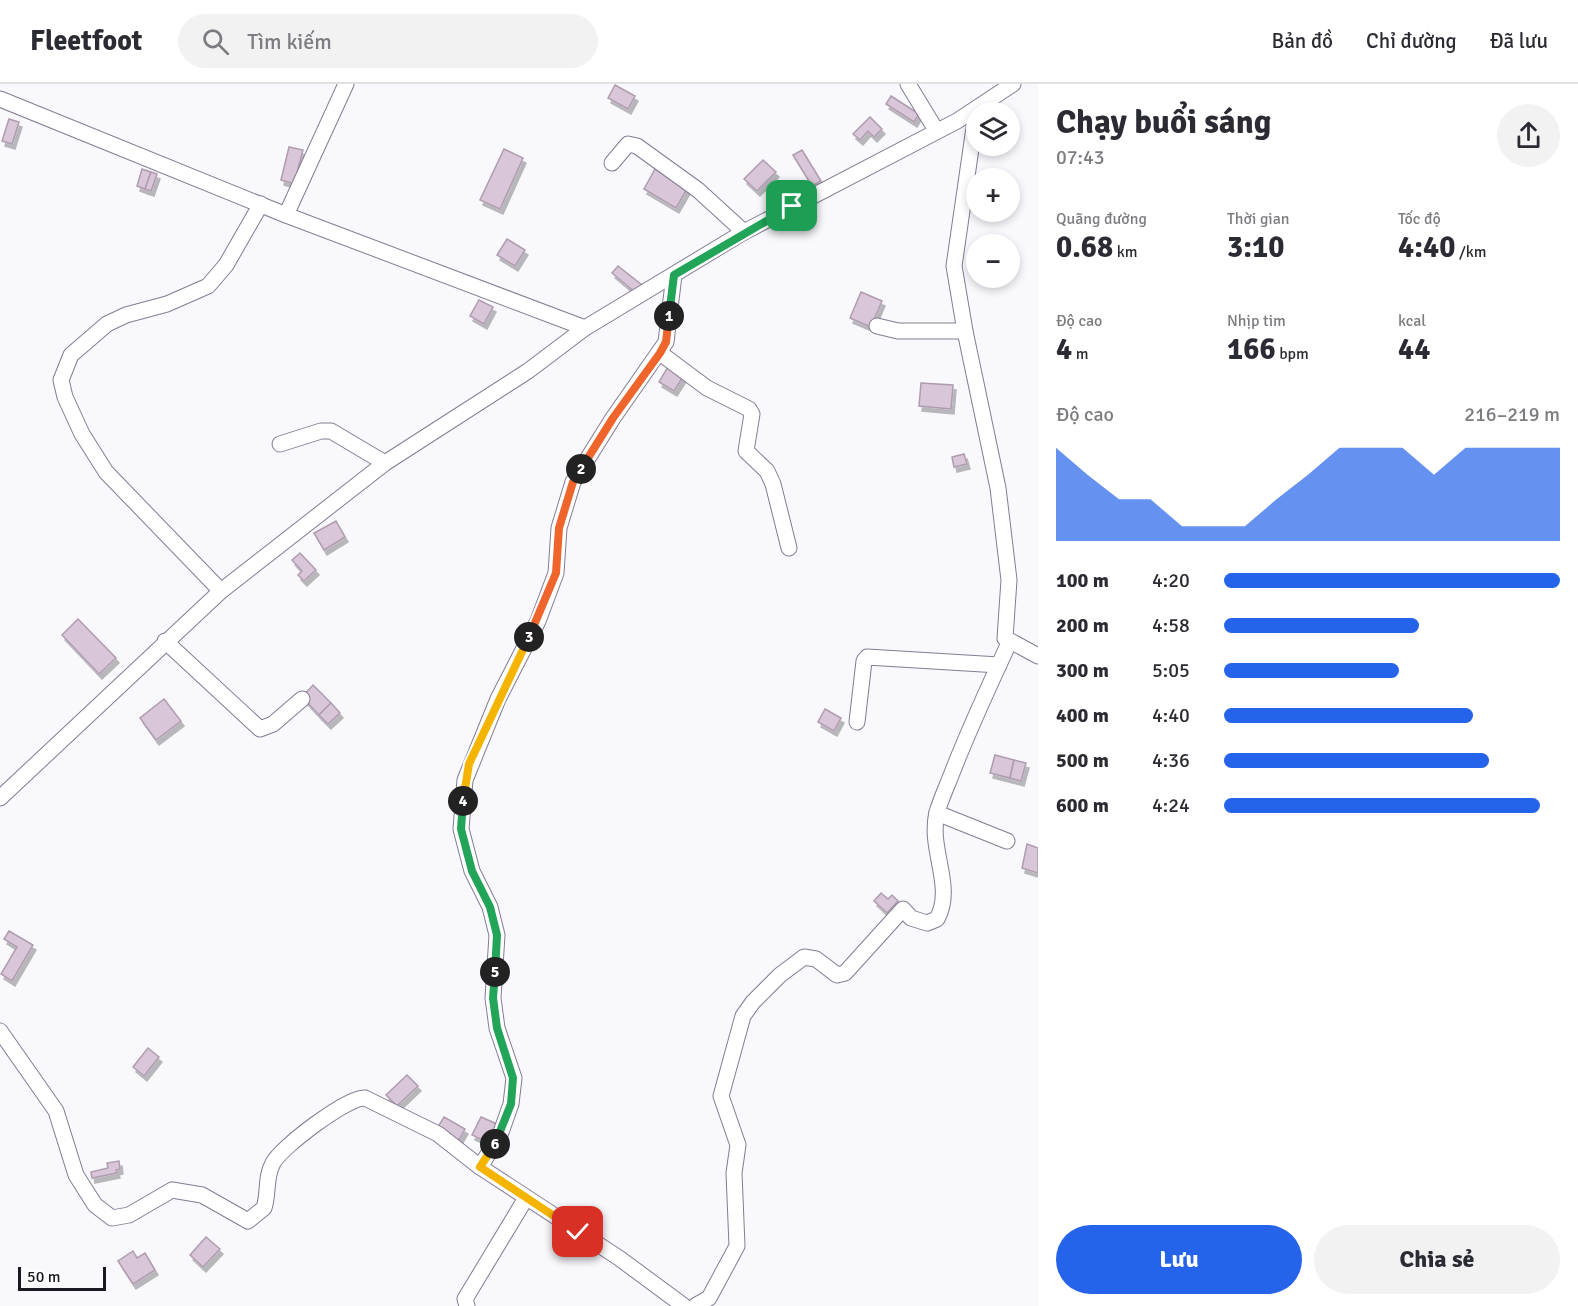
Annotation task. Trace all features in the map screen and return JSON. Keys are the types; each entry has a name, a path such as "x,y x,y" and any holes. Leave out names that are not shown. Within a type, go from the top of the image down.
{"street":[{"path":"286,215 346,84"},
{"path":"908,84 936,130"},
{"path":"989,102 1014,84"},
{"path":"0,99 286,215 585,328"},
{"path":"0,798 220,591 385,463 528,371 585,328 744,232 936,130 966,116"},
{"path":"612,163 628,144 638,146 698,190 744,232"},
{"path":"970,156 954,266 965,331 998,488 1009,580 1005,638 1009,643 1038,656"},
{"path":"220,591 106,472 82,434 65,397 61,380 70,355 116,319 166,304 208,286 226,265 261,204"},
{"path":"480,1167 500,1135 511,1104 513,1078 497,1028 493,998 497,935 490,907 472,871 461,829 465,780 498,699 538,621 556,573 559,528 573,482 613,418 666,342 674,275"},
{"path":"877,326 898,331 965,331"},
{"path":"660,353 707,387 749,409 752,414 746,452 767,471 773,483 789,548"},
{"path":"280,444 321,431 331,431 385,463"},
{"path":"165,641 260,729 273,724 302,699"},
{"path":"695,1306 709,1298 737,1246 734,1173 738,1145 721,1096 743,1016 780,975 804,957 816,960 837,975 845,973 903,909 911,918 927,923 937,919 943,908 944,885 937,861 937,813 967,733 1009,643"},
{"path":"857,722 864,661 867,657 999,664"},
{"path":"937,813 1007,841"},
{"path":"0,1030 56,1111 76,1174 95,1205 112,1218 129,1215 172,1191 202,1195 248,1221 264,1208 268,1175 282,1149 358,1097 365,1098 438,1134 480,1167 619,1258 684,1306"},
{"path":"467,1306 465,1299 526,1198"}],"building":[{"path":"615,85 635,96 628,109 608,98"},
{"path":"891,96 919,114 914,122 886,104"},
{"path":"870,117 882,129 874,137 868,131 860,140 853,134"},
{"path":"9,119 19,122 12,144 2,141"},
{"path":"289,147 303,150 294,184 281,180"},
{"path":"504,149 523,158 500,209 480,200"},
{"path":"802,150 821,181 812,186 793,155"},
{"path":"763,160 776,172 757,191 744,179"},
{"path":"142,169 151,172 145,189 137,186"},
{"path":"655,169 687,189 676,208 644,189"},
{"path":"151,172 157,174 151,191 145,189"},
{"path":"507,239 525,250 515,266 497,255"},
{"path":"618,266 642,285 636,293 612,273"},
{"path":"861,292 882,301 871,327 850,318"},
{"path":"479,300 493,307 484,324 470,316"},
{"path":"669,365 685,374 674,391 659,382"},
{"path":"921,383 953,385 951,409 919,406"},
{"path":"964,454 967,464 954,467 952,457"},
{"path":"336,521 345,537 324,550 314,533"},
{"path":"300,553 316,570 304,581 298,575 302,571 292,560"},
{"path":"78,619 116,658 99,674 62,635"},
{"path":"313,685 331,703 319,715 302,697"},
{"path":"164,699 181,721 156,740 140,718"},
{"path":"331,703 340,713 328,724 319,715"},
{"path":"825,709 841,718 834,731 818,722"},
{"path":"995,755 1014,760 1010,778 990,773"},
{"path":"1014,760 1026,763 1021,781 1010,778"},
{"path":"1027,844 1038,848 1038,873 1022,868"},
{"path":"881,893 888,899 892,895 898,901 887,913 874,901"},
{"path":"9,931 33,945 12,981 1,974 17,947 4,939"},
{"path":"148,1048 159,1057 144,1076 133,1067"},
{"path":"407,1075 418,1086 397,1106 386,1095"},
{"path":"444,1117 465,1129 457,1143 436,1130"},
{"path":"481,1117 497,1124 489,1143 472,1135"},
{"path":"119,1161 120,1169 116,1170 117,1173 92,1178 91,1172 108,1168 107,1163"},
{"path":"206,1237 220,1249 203,1267 190,1255"},
{"path":"133,1251 137,1258 145,1253 155,1270 133,1284 118,1261"}],"route":[{"path":"578,1232 480,1167 500,1135 511,1104 513,1078 497,1028 493,998 497,935 490,907 472,871 461,829 465,780 469,764 498,699 538,621 556,573 559,528 573,482 613,418 666,342 674,275 792,206"}]}
